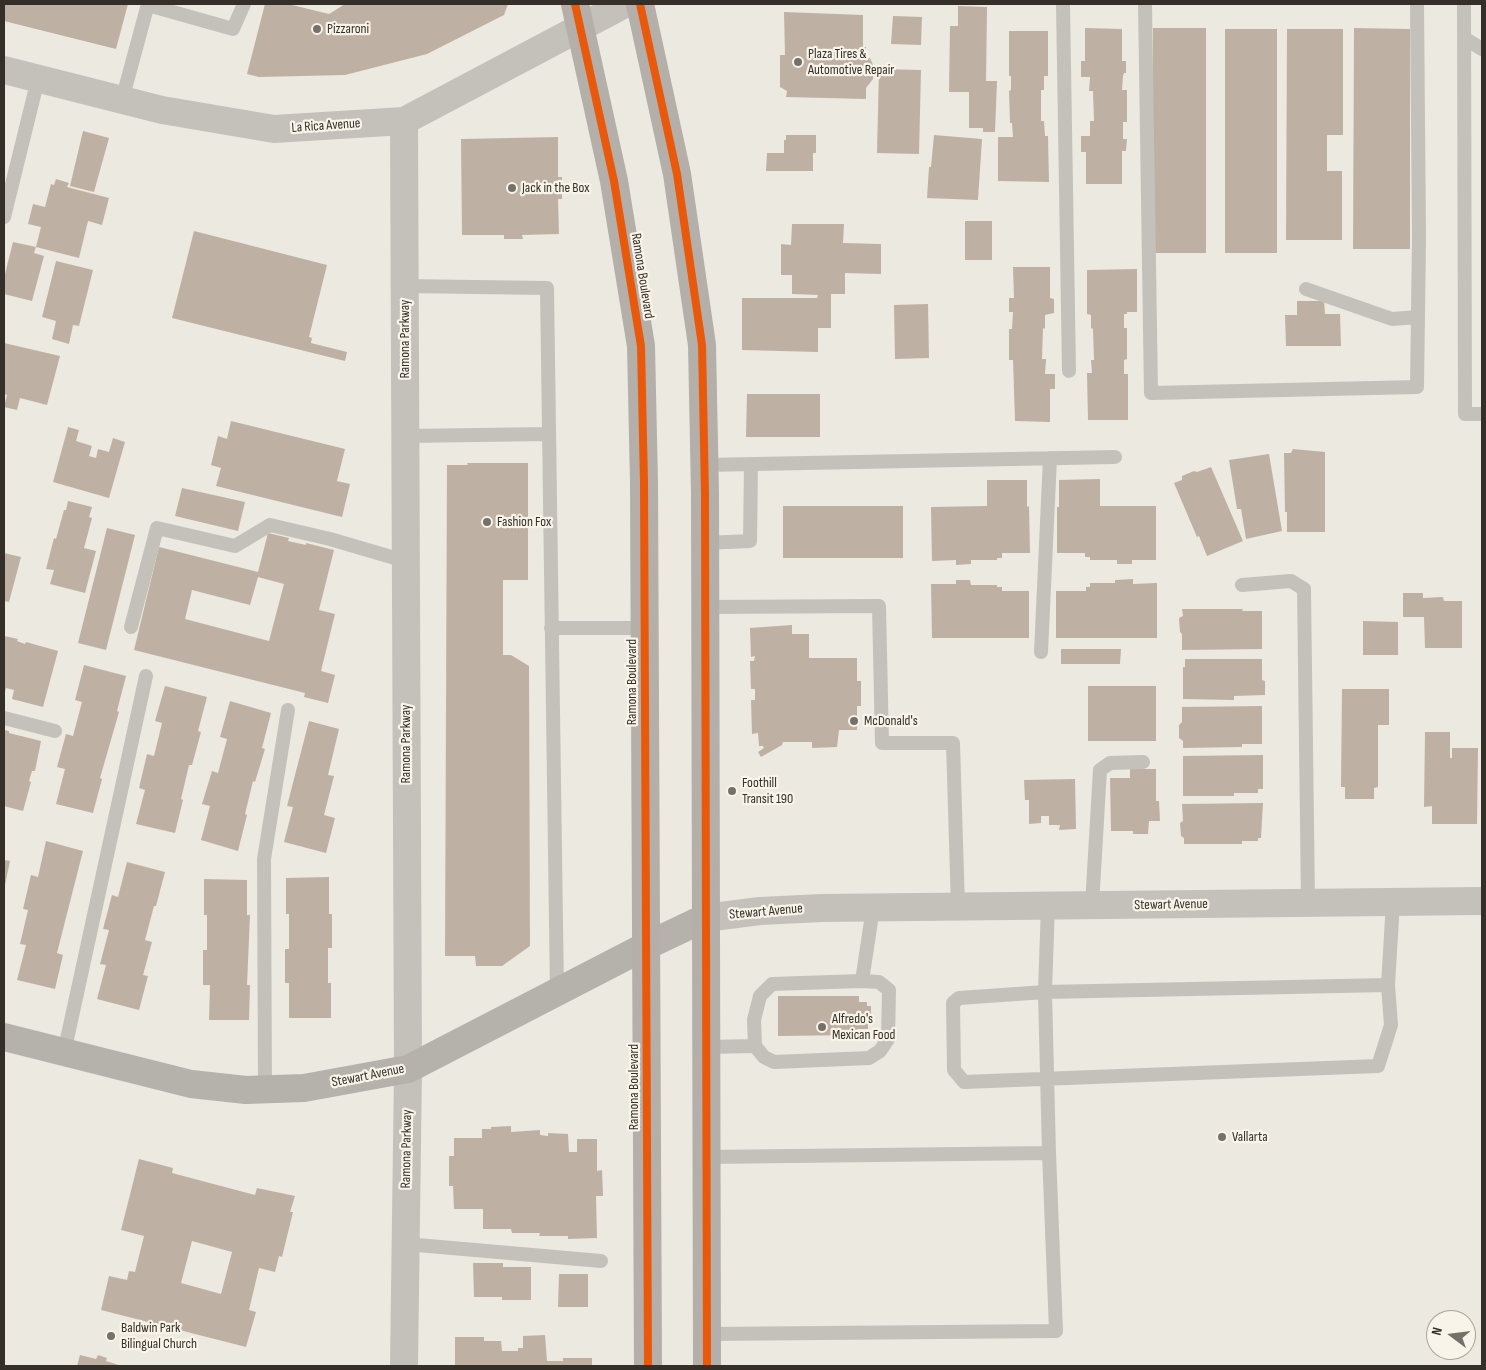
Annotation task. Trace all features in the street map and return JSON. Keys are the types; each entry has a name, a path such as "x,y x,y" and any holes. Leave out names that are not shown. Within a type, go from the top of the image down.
{"main road":[{"path":"640,4 677,174 700,336 705,543 707,1366"},
{"name":"Ramona Boulevard","path":"578,16 614,181 640,346 644,483 648,1366"}],"street":[{"name":"La Rica Avenue","path":"4,70 162,110 274,129 404,121 578,16 625,4"},
{"name":"Ramona Parkway","path":"404,121 408,1069 404,1366"},
{"name":"Stewart Avenue","path":"4,1038 191,1084 246,1090 304,1088 408,1069 646,946 705,918 760,911 822,908 1482,901"}],"lane":[{"path":"122,100 148,4 233,29 244,4"},
{"path":"1063,4 1069,371"},
{"path":"1145,4 1151,393 1417,387 1417,4"},
{"path":"1464,4 1465,414 1482,414"},
{"path":"1464,38 1482,49"},
{"path":"4,217 38,79"},
{"path":"404,286 547,288 557,993"},
{"path":"1306,289 1392,319 1418,317"},
{"path":"405,436 549,434"},
{"path":"704,465 1115,457"},
{"path":"1041,652 1050,458"},
{"path":"705,543 750,542 751,464"},
{"path":"131,627 157,528 235,546 270,525 330,539 405,561"},
{"path":"1242,585 1291,581 1304,590 1308,903"},
{"path":"705,606 879,606 882,743 953,743 958,906"},
{"path":"552,628 645,628"},
{"path":"64,1053 146,676"},
{"path":"265,1090 264,859 288,710"},
{"path":"4,718 54,731"},
{"path":"1092,905 1100,770 1110,763 1143,762"},
{"path":"1388,985 1045,992 959,998 953,1003 954,1070 964,1082 1378,1066 1391,1025 1388,985 1393,902"},
{"path":"707,1334 1056,1331 1045,992 1048,906"},
{"path":"862,981 873,908"},
{"path":"862,981 879,982 889,990 888,1039 880,1052 869,1058 774,1062 764,1056 755,1046 754,1020 760,996 772,984 862,981"},
{"path":"706,1047 755,1046"},
{"path":"706,1157 1049,1153"},
{"path":"406,1244 601,1261"}],"building":[{"path":"4,4 128,4 116,49 4,21"},
{"path":"265,4 288,4 329,14 345,4 508,4 504,15 427,54 345,75 259,77 247,74"},
{"path":"958,6 987,7 986,81 997,81 995,132 983,132 983,128 969,128 969,92 949,92 950,26 958,26"},
{"path":"784,12 863,15 863,47 866,47 866,58 870,58 873,65 873,79 866,88 866,99 786,97 787,91 780,87 780,55 785,55"},
{"path":"893,16 922,17 921,45 891,44"},
{"path":"1085,28 1122,29 1122,61 1126,61 1126,73 1123,76 1122,90 1127,90 1127,122 1123,122 1123,139 1127,139 1126,151 1122,151 1122,184 1086,184 1086,152 1081,152 1081,136 1090,136 1090,121 1094,121 1093,91 1089,91 1090,77 1081,77 1081,61 1085,61"},
{"path":"1153,28 1206,28 1206,253 1153,253"},
{"path":"1354,28 1410,29 1410,249 1353,249"},
{"path":"1225,29 1277,29 1277,253 1225,253"},
{"path":"1287,29 1343,29 1343,135 1327,135 1327,171 1342,171 1342,240 1286,240"},
{"path":"1009,31 1048,31 1048,76 1044,76 1044,90 1041,90 1041,121 1044,121 1045,136 1048,136 1049,182 998,181 998,137 1013,137 1012,123 1010,123 1009,91 1011,90 1011,76 1009,76"},
{"path":"879,69 921,70 919,154 877,153"},
{"path":"83,131 109,138 94,192 70,186"},
{"path":"786,135 816,135 813,171 766,171 767,153 784,153"},
{"path":"934,135 982,139 978,200 927,198"},
{"name":"Jack in the Box","path":"558,137 558,177 562,177 562,199 558,199 559,234 522,235 523,239 504,239 504,235 462,235 461,139"},
{"path":"56,179 69,183 67,187 109,198 102,225 88,221 79,258 36,247 41,227 28,224 33,204 45,207 51,184 54,185"},
{"path":"965,221 992,221 992,260 965,260"},
{"path":"792,224 844,224 843,243 881,244 881,274 845,273 845,294 831,294 831,328 818,328 818,352 742,350 742,298 817,298 818,295 792,294 792,275 781,275 781,244 791,245"},
{"path":"194,231 327,265 309,337 312,338 311,343 347,352 345,361 172,318"},
{"path":"13,242 36,247 34,253 44,256 32,301 4,294 4,278"},
{"path":"56,261 93,270 79,326 73,325 69,344 52,339 56,321 42,317"},
{"path":"1013,267 1050,267 1050,298 1054,299 1054,313 1045,315 1042,359 1046,359 1045,374 1055,374 1055,389 1050,389 1050,422 1015,421 1013,360 1009,360 1009,329 1012,329 1013,312 1009,312 1009,298 1014,298"},
{"path":"1137,269 1137,312 1127,312 1127,314 1124,314 1124,328 1127,328 1127,359 1124,360 1124,374 1128,374 1128,420 1088,420 1087,373 1092,373 1091,360 1094,360 1091,315 1087,314 1087,270"},
{"path":"1297,301 1324,301 1325,314 1340,314 1341,346 1286,346 1285,315 1297,315"},
{"path":"928,304 929,358 895,359 894,305"},
{"path":"4,343 60,356 47,405 20,398 17,410 4,407 7,395 4,394"},
{"path":"747,394 820,394 820,437 746,437"},
{"path":"231,421 345,449 337,481 350,484 342,517 216,486 221,468 211,465 218,436 227,439"},
{"path":"68,427 79,430 76,441 92,446 89,456 96,458 98,449 109,452 113,438 125,442 109,498 53,482"},
{"path":"1293,449 1325,452 1325,532 1287,532 1284,453 1291,453"},
{"path":"1269,454 1282,531 1246,539 1241,509 1237,509 1229,460"},
{"path":"467,463 528,463 528,580 503,580 503,655 511,655 529,666 530,946 502,966 476,966 475,956 445,956 447,465 468,465"},
{"path":"1211,467 1243,541 1207,556 1174,483 1182,480 1182,476"},
{"path":"1100,479 1100,506 1156,506 1156,560 1132,560 1132,564 1117,564 1117,560 1090,560 1090,557 1085,557 1085,553 1057,553 1059,480"},
{"path":"987,480 1027,480 1030,553 1002,553 1002,558 997,558 997,560 971,560 971,564 956,565 956,560 932,561 931,507 987,506"},
{"path":"182,488 245,502 238,531 175,516"},
{"path":"68,501 92,507 89,517 92,518 84,548 96,551 85,593 50,584 54,570 46,569 54,538 56,539"},
{"path":"783,506 903,506 903,558 783,558"},
{"path":"107,528 135,535 106,650 78,643"},
{"path":"268,533 289,538 288,541 334,550 319,610 335,614 321,671 335,675 328,703 304,697 305,693 134,650 159,547 258,572","holes":["258,577 284,584 269,641 185,619 192,590 250,605"]},
{"path":"4,553 21,557 9,602 4,601"},
{"path":"1133,579 1133,584 1157,583 1157,638 1056,638 1056,591 1086,591 1086,587 1090,587 1090,583 1115,583 1115,580"},
{"path":"956,580 970,580 971,585 997,585 997,587 1002,587 1002,591 1029,591 1029,638 932,638 931,584 956,584"},
{"path":"1403,593 1423,593 1423,598 1443,597 1444,601 1462,601 1462,648 1425,648 1424,617 1403,617"},
{"path":"1182,609 1243,609 1242,611 1262,611 1262,649 1182,650 1179,618 1183,616"},
{"path":"1363,621 1398,622 1398,655 1363,655"},
{"path":"792,625 792,634 809,634 809,658 857,658 857,681 861,681 861,706 857,706 857,730 839,730 837,747 812,748 812,742 783,742 782,745 761,757 758,752 764,748 759,746 758,733 752,734 751,700 755,700 755,689 751,689 750,661 754,661 755,656 751,657 750,628"},
{"path":"4,636 18,639 17,641 25,644 26,642 58,651 43,707 12,699 14,690 6,688 4,696"},
{"path":"1061,649 1121,649 1120,664 1061,664"},
{"path":"1185,659 1262,659 1262,680 1265,681 1265,695 1234,696 1234,700 1183,699 1183,667 1185,667"},
{"path":"84,665 126,676 117,711 119,712 100,778 102,779 93,813 56,804 65,769 57,767 66,734 73,736 82,702 75,700"},
{"path":"165,686 207,697 198,731 201,732 192,765 189,765 175,833 136,824 145,790 139,788 147,754 154,756 162,723 155,721"},
{"path":"1088,686 1156,686 1156,741 1088,741"},
{"path":"1342,689 1389,689 1389,725 1378,725 1378,787 1374,788 1374,799 1345,799 1345,787 1341,787"},
{"path":"230,701 271,713 262,748 265,749 255,782 253,781 238,851 201,840 210,806 202,804 212,771 218,773 227,739 220,737"},
{"path":"1262,706 1262,744 1242,744 1242,747 1183,748 1183,741 1179,738 1182,707"},
{"path":"309,721 339,729 328,775 334,776 324,815 335,818 326,853 284,842 293,807 287,806"},
{"path":"4,730 41,741 35,771 32,771 29,781 31,782 23,811 4,806"},
{"path":"1425,732 1450,732 1450,758 1452,758 1452,748 1478,748 1477,824 1432,824 1432,806 1424,807"},
{"path":"1263,755 1263,789 1258,789 1258,793 1234,793 1234,796 1183,796 1183,756"},
{"path":"1130,769 1156,769 1156,801 1159,801 1160,821 1149,821 1148,834 1133,834 1133,831 1111,831 1110,778 1130,778"},
{"path":"1075,779 1076,829 1059,830 1060,825 1049,825 1049,816 1041,816 1041,823 1029,824 1029,800 1025,800 1024,780"},
{"path":"1263,803 1261,838 1258,838 1258,841 1242,841 1242,844 1184,844 1180,823 1183,821 1182,804"},
{"path":"46,841 83,851 57,953 63,955 55,989 17,980 26,945 20,944 28,910 23,909 31,875 38,877"},
{"path":"4,860 10,861 4,890"},
{"path":"127,862 165,872 145,940 152,942 143,975 148,976 139,1010 97,999 106,965 100,964 109,930 103,929 112,895 118,897"},
{"path":"329,877 329,914 332,914 332,948 328,948 328,983 331,983 331,1018 289,1018 289,983 285,983 285,949 289,949 289,914 286,914 286,878"},
{"path":"204,879 247,880 247,915 250,915 247,985 250,985 249,1020 209,1020 210,985 203,985 203,950 207,950 207,915 204,915"},
{"path":"778,996 859,996 859,1002 867,1002 867,1006 871,1006 871,1017 868,1017 868,1029 857,1029 857,1035 778,1036"},
{"path":"511,1126 511,1132 540,1130 540,1135 548,1136 548,1133 568,1134 569,1152 577,1152 577,1139 597,1139 597,1171 602,1170 603,1196 596,1196 597,1238 568,1239 568,1236 539,1236 540,1233 512,1233 511,1229 483,1229 483,1209 454,1209 453,1186 449,1186 449,1156 454,1156 454,1138 482,1138 482,1129"},
{"path":"139,1159 173,1168 172,1173 255,1195 257,1188 295,1196 290,1212 293,1212 282,1257 279,1256 275,1272 259,1268 249,1310 256,1312 246,1347 101,1310 109,1276 127,1280 129,1271 135,1272 144,1236 121,1230","holes":["192,1241 232,1252 221,1294 181,1283"]},
{"path":"473,1263 503,1263 503,1267 531,1267 531,1300 502,1300 502,1297 474,1297"},
{"path":"559,1274 588,1274 588,1307 558,1307"},
{"path":"545,1335 547,1361 563,1361 563,1358 592,1358 592,1366 455,1366 455,1337 484,1337 484,1341 501,1341 502,1351 518,1351 518,1348 523,1348 523,1336"},
{"path":"80,1355 96,1359 98,1355 107,1358 106,1361 122,1366 77,1366"}],"cycle path":[{"path":"575,4 614,181 641,346 644,483 648,1366"},
{"path":"640,4 677,174 702,345 705,494 707,1366"}],"place":[{"name":"Pizzaroni","path":"317,29"},
{"name":"Plaza Tires & Automotive Repair","path":"798,62"},
{"name":"Jack in the Box","path":"512,188"},
{"name":"Fashion Fox","path":"487,522"},
{"name":"McDonald's","path":"854,721"},
{"name":"Foothill Transit 190","path":"732,791"},
{"name":"Alfredo's Mexican Food","path":"822,1027"},
{"name":"Vallarta","path":"1222,1137"},
{"name":"Baldwin Park Bilingual Church","path":"111,1336"}]}
